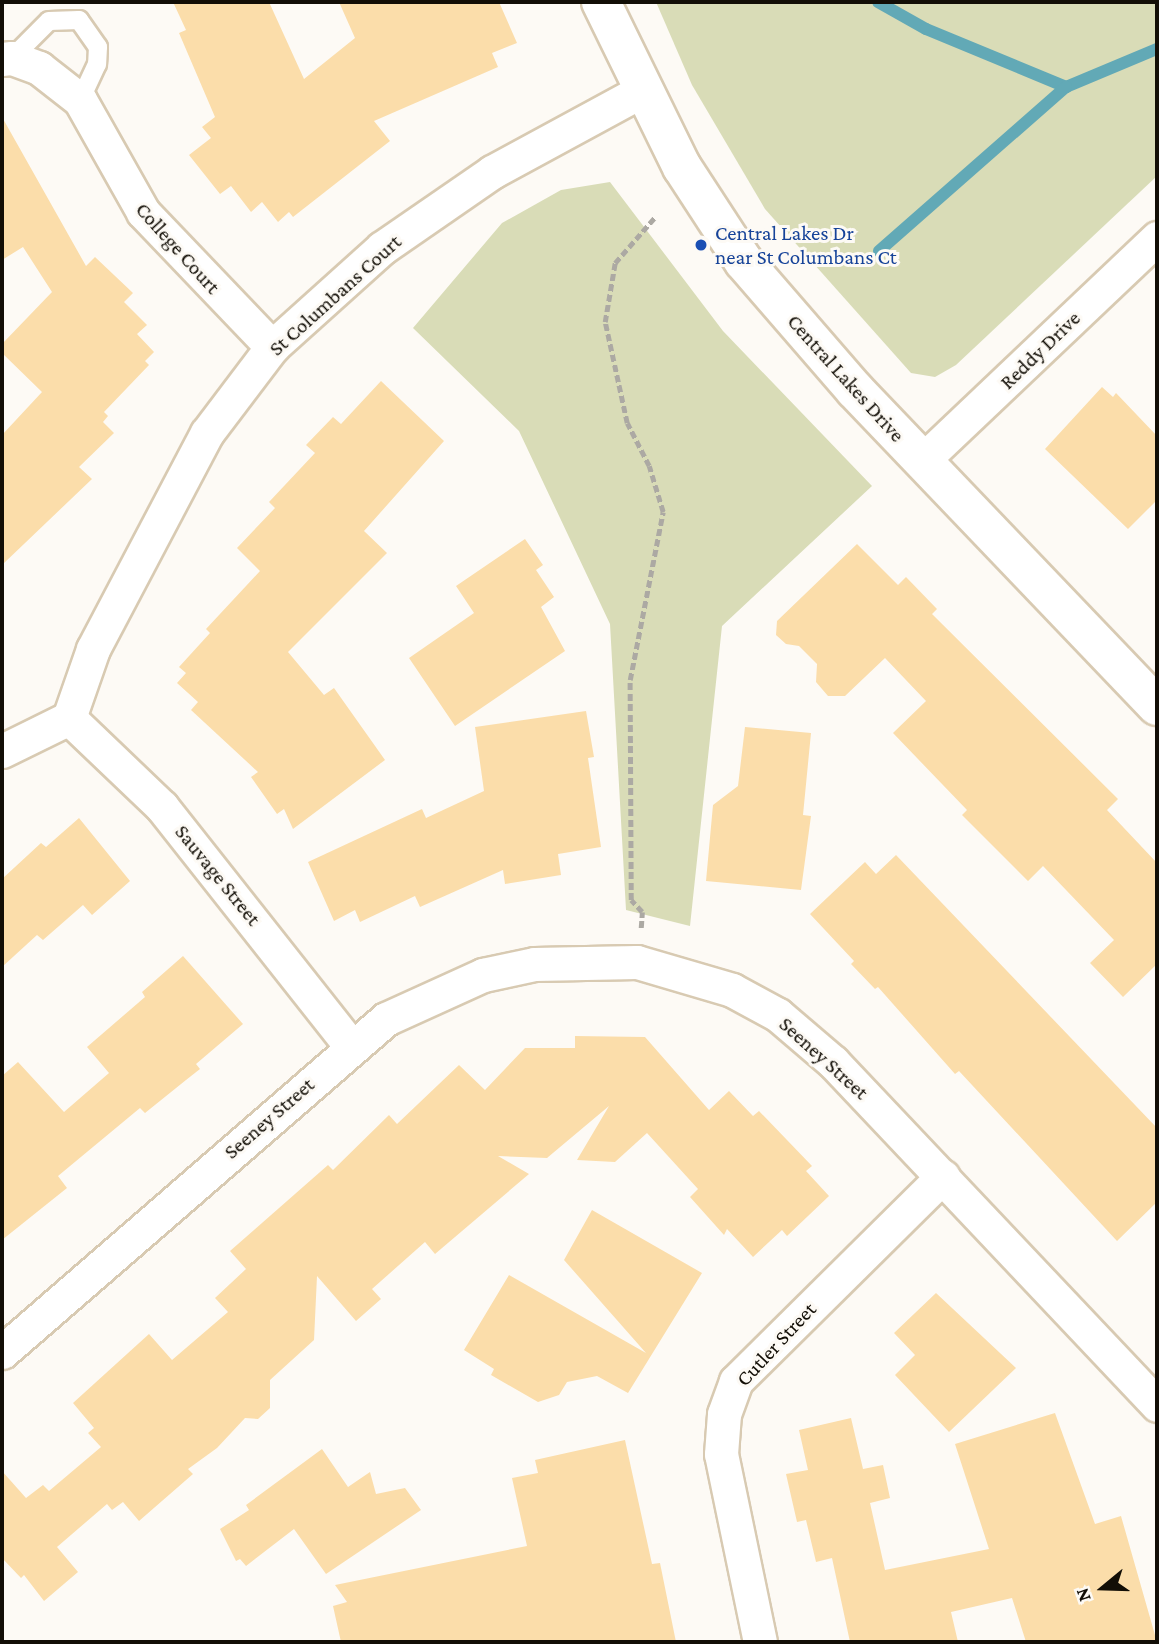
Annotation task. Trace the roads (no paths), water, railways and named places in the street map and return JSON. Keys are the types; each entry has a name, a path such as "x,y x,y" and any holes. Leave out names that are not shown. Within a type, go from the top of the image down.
{"street":[{"name":"Central Lakes Drive","path":"601,2 682,167 744,262 922,461 1157,706"},
{"name":"College Court","path":"7,58 63,82 80,100 143,212 272,347"},
{"name":"St Columbans Court","path":"69,718 93,649 207,433 272,347 382,248 492,172 643,90"},
{"name":"Reddy Drive","path":"922,461 1157,238"},
{"path":"2,751 69,718"},
{"name":"Sauvage Street","path":"69,718 171,817 351,1046"},
{"name":"Seeney Street","path":"2,1352 351,1046 386,1019 483,975 534,964 638,962 732,990 778,1015 833,1062 1157,1405"},
{"name":"Cutler Street","path":"760,1642 721,1454 724,1414 736,1381 943,1176"}],"lane":[{"name":"College Court","path":"7,58 49,21 79,20 91,31 98,47 97,64 80,100"}],"waterway":[{"path":"878,2 926,29 1066,87 1157,49"},
{"path":"879,251 1066,87"}],"place":[{"name":"Central Lakes Dr near St Columbans Ct","path":"701,245"}]}
